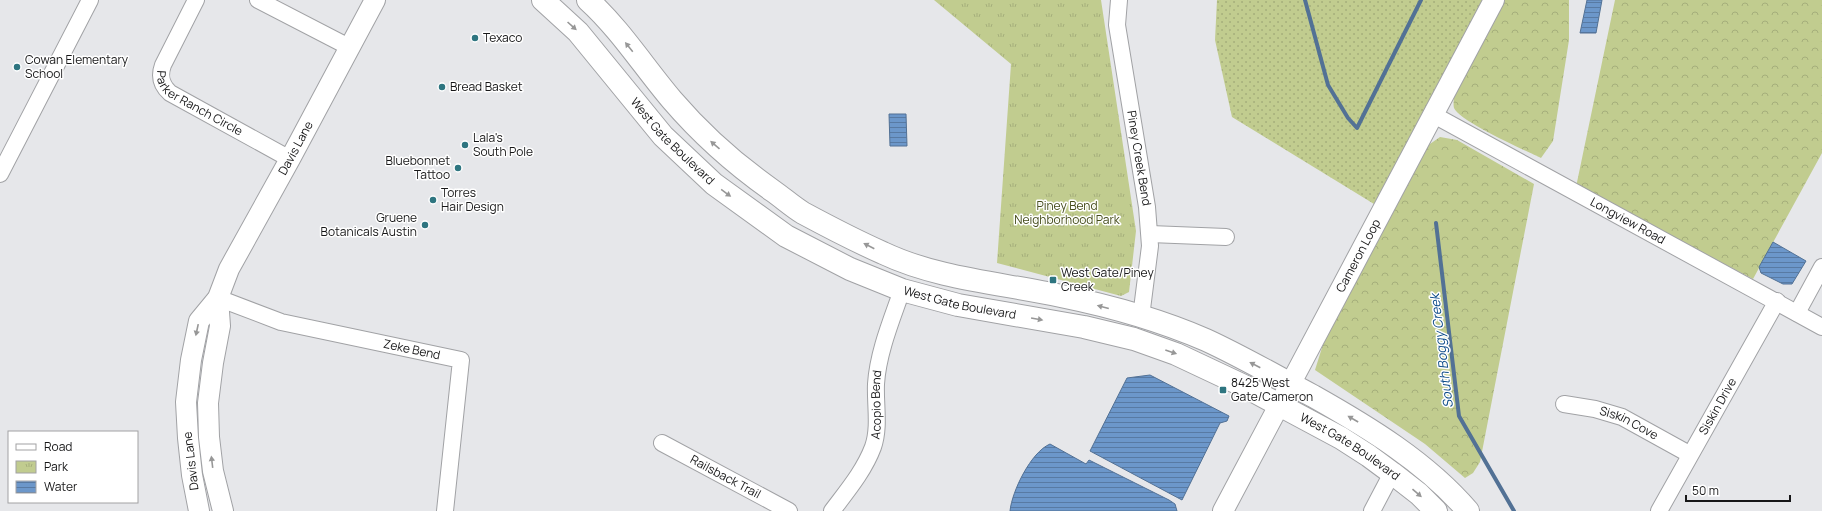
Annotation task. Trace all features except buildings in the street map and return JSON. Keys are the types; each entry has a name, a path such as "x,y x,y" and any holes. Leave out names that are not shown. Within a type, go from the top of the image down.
{"main road":[{"name":"West Gate Boulevard","path":"543,0 578,32 669,142 714,184 786,236 850,269 902,290 958,305 1084,327 1134,339 1176,354 1244,386 1341,438 1392,473 1419,494 1436,511"},
{"name":"West Gate Boulevard","path":"588,0 602,13 673,101 712,142 761,182 802,212 884,254 908,263 972,280 1061,296 1141,316 1205,340 1290,384 1381,436 1435,479 1457,498 1468,511"},
{"path":"803,245 832,250 874,266 888,269 902,268 908,263"},
{"path":"902,290 909,282 914,280 993,294 1020,289"}],"street":[{"path":"0,174 90,0"},
{"name":"Parker Ranch Circle","path":"196,0 160,71 162,85 170,93 290,159"},
{"path":"258,0 349,48"},
{"name":"Davis Lane","path":"194,510 186,402 191,360 199,321 218,298 229,268 290,159 375,0"},
{"name":"Piney Creek Bend","path":"1119,0 1117,25 1147,207 1150,234 1150,246 1141,316"},
{"name":"Cameron Loop","path":"1223,511 1432,114 1494,0"},
{"name":"Longview Road","path":"1432,114 1822,327"},
{"path":"1150,234 1226,237"},
{"path":"1797,314 1822,267"},
{"name":"Acopio Bend","path":"832,511 857,478 873,446 876,430 876,383 882,352 902,290"},
{"name":"Davis Lane","path":"218,298 220,326 212,363 208,403 209,437 221,506"},
{"name":"Zeke Bend","path":"218,298 280,322 461,360 445,511"},
{"name":"Siskin Drive","path":"1659,511 1776,301"},
{"name":"Siskin Cove","path":"1564,404 1595,409 1622,417 1690,454"},
{"name":"Railsback Trail","path":"662,443 790,511"},
{"path":"1372,511 1392,473"},
{"path":"194,510 221,506"}],"green space":[{"name":"Piney Bend Neighborhood Park","path":"934,0 1101,0 1136,231 1129,292 1121,296 997,263 1011,64"},
{"path":"1217,0 1485,0 1374,204 1232,117 1215,40"},
{"path":"1504,0 1569,0 1569,40 1553,141 1541,158 1480,128 1459,114 1454,108 1454,96"},
{"path":"1615,0 1822,0 1822,153 1753,279 1576,187"},
{"path":"1440,137 1457,140 1534,184 1480,462 1473,473 1465,478 1425,444 1315,370 1325,338 1427,146"}],"water":[{"path":"1587,0 1602,0 1596,33 1580,33"},
{"path":"889,114 906,114 907,146 890,146"},
{"path":"1773,242 1806,261 1792,284 1783,284 1761,273 1759,267"},
{"path":"1150,375 1229,416 1227,421 1220,423 1182,500 1090,451 1127,378"},
{"path":"1050,444 1086,464 1089,460 1169,500 1175,504 1177,511 1010,511 1014,493 1024,473 1036,455"}],"waterway":[{"name":"South Boggy Creek","path":"1305,0 1328,85 1348,118 1357,128 1421,0"},
{"name":"South Boggy Creek","path":"1436,223 1459,416 1514,511"}],"place":[{"name":"Texaco","path":"475,38"},
{"name":"Cowan Elementary School","path":"17,67"},
{"name":"Bread Basket","path":"442,87"},
{"name":"Lala's South Pole","path":"465,145"},
{"name":"Bluebonnet Tattoo","path":"458,168"},
{"name":"Torres Hair Design","path":"433,200"},
{"name":"Gruene Botanicals Austin","path":"425,225"},
{"name":"West Gate/Piney Creek","path":"1053,280"},
{"name":"8425 West Gate/Cameron","path":"1223,390"}]}
